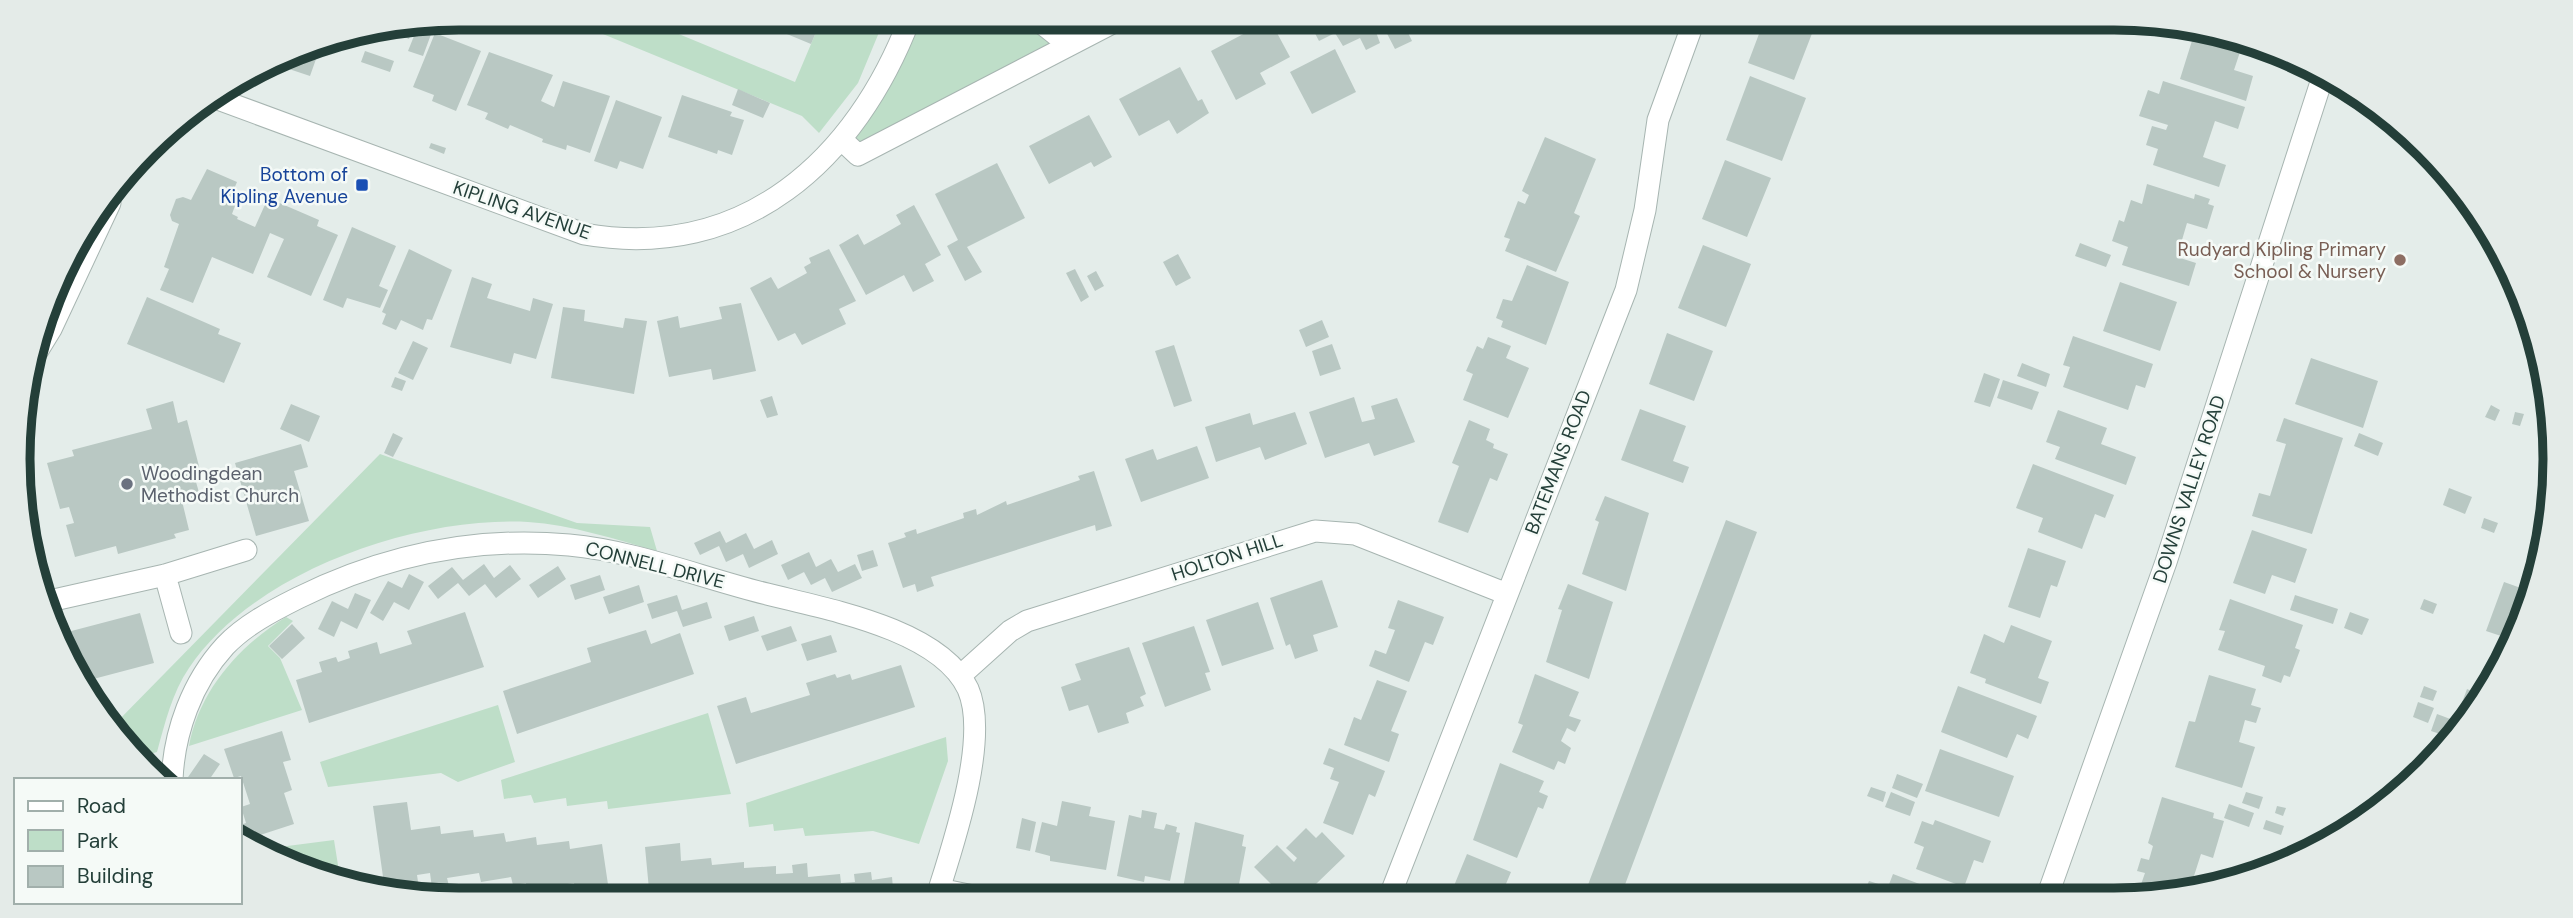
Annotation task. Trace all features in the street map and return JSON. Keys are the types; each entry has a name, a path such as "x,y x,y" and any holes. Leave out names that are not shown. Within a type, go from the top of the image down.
{"street":[{"name":"KIPLING AVENUE","path":"223,101 584,234 612,239 666,237 724,223 789,188 842,141 885,75 905,30"},
{"path":"1050,30 1069,45"},
{"path":"842,141 858,155 1098,30"},
{"name":"BATEMANS ROAD","path":"1393,888 1626,290 1645,211 1658,120 1691,30"},
{"name":"DOWNS VALLEY ROAD","path":"2050,888 2166,562 2321,83"},
{"path":"49,334 101,223"},
{"name":"HOLTON HILL","path":"960,676 1010,631 1027,621 1315,531 1355,534 1507,594"},
{"name":"CONNELL DRIVE","path":"172,778 178,735 196,690 213,660 241,631 334,579 377,564 457,547 528,542 614,552 880,626 930,649 960,676 973,703 975,716 973,763 939,888"},
{"path":"54,600 164,575 246,550"},
{"path":"164,575 181,633"}],"green space":[{"path":"593,30 669,30 795,82 817,30 880,30 858,83 819,133 802,116"},
{"path":"903,30 1050,30 1069,45 858,155 842,140"},
{"path":"380,454 577,523 650,527 657,551 593,533 528,522 484,523 436,529 388,540 340,557 295,578 253,604 217,634 189,668 178,688 157,752 148,755 118,720"},
{"path":"286,617 293,621 268,646 280,658 302,710 189,746 202,707 224,672 252,642"},
{"path":"498,705 515,762 458,782 441,773 328,787 320,762"},
{"path":"708,713 731,794 608,809 607,801 567,806 566,798 534,803 531,795 504,799 501,780"},
{"path":"946,737 948,761 919,844 873,831 805,836 803,828 774,831 773,824 749,827 746,803"},
{"path":"334,840 339,871 295,856 276,847"}],"building":[{"path":"777,30 817,30 811,44"},
{"path":"1251,30 1275,30 1290,57 1260,73 1266,84 1236,100 1211,51"},
{"path":"1313,30 1375,30 1380,43 1366,50 1360,38 1343,46 1335,33 1319,41"},
{"path":"1385,30 1407,30 1412,41 1395,49"},
{"path":"1760,30 1813,30 1794,80 1748,63"},
{"path":"432,31 423,56 408,51 416,32"},
{"path":"412,32 409,39 397,34"},
{"path":"435,33 481,51 456,111 432,101 434,95 413,87"},
{"path":"2193,37 2241,49 2234,70 2253,76 2246,101 2180,79"},
{"path":"1335,49 1356,92 1312,114 1290,72"},
{"path":"365,51 394,61 390,72 361,62"},
{"path":"489,52 553,75 541,101 554,107 563,81 610,96 590,153 567,145 566,150 542,142 543,139 510,125 508,129 485,119 488,113 467,105"},
{"path":"318,54 310,76 284,67"},
{"path":"1180,67 1198,101 1202,99 1209,113 1177,134 1169,120 1139,136 1119,99"},
{"path":"1750,76 1806,98 1782,161 1726,140"},
{"path":"2163,81 2245,107 2238,129 2215,121 2203,157 2226,165 2219,187 2153,165 2158,149 2146,145 2152,126 2166,130 2168,125 2139,116 2148,90 2159,94"},
{"path":"738,89 770,103 763,118 732,105"},
{"path":"682,95 732,112 730,116 744,120 732,155 718,150 717,154 668,137"},
{"path":"616,100 662,117 643,169 620,161 617,169 594,161"},
{"path":"1089,115 1112,157 1094,167 1091,162 1049,184 1029,146"},
{"path":"1545,137 1596,159 1574,213 1580,216 1556,272 1505,251 1510,239 1504,237 1518,201 1525,204 1529,195 1522,191"},
{"path":"431,143 446,148 444,154 429,148"},
{"path":"1725,160 1771,178 1747,237 1702,219"},
{"path":"997,163 1025,218 967,247 982,272 965,281 947,246 958,240 935,194"},
{"path":"207,169 237,182 229,201 236,203 232,214 238,217 237,219 255,227 268,198 319,220 317,226 338,235 311,296 267,277 284,239 270,233 253,274 212,257 193,303 160,290 169,269 164,267 179,224 172,221 170,215 176,199 183,197 191,200"},
{"path":"2147,184 2194,199 2195,194 2210,199 2208,204 2214,206 2207,229 2187,223 2177,257 2196,263 2189,286 2122,265 2128,247 2112,241 2119,220 2124,222 2131,200 2142,204"},
{"path":"914,205 941,255 925,264 934,281 913,292 904,275 866,295 839,245 858,234 864,245 901,224 896,215"},
{"path":"352,227 396,246 379,286 388,290 380,308 347,298 343,308 323,300"},
{"path":"2080,243 2111,255 2106,267 2075,256"},
{"path":"1703,245 1751,264 1726,327 1678,308"},
{"path":"409,249 452,270 432,320 427,319 423,330 401,320 396,330 382,324 386,314 382,312"},
{"path":"829,249 856,301 839,309 846,324 802,345 795,333 778,341 750,288 771,277 778,289 807,273 804,267 811,263 809,258"},
{"path":"1178,254 1191,278 1176,286 1163,262"},
{"path":"1527,265 1569,282 1546,345 1501,327 1503,321 1496,318 1503,299 1512,301"},
{"path":"1075,269 1089,297 1081,302 1066,273"},
{"path":"1096,271 1104,286 1095,291 1087,276"},
{"path":"472,277 492,284 487,298 530,311 533,298 553,304 536,359 514,353 511,364 450,347"},
{"path":"2120,282 2177,302 2160,351 2103,331"},
{"path":"147,297 220,329 218,334 241,343 224,383 127,344"},
{"path":"741,303 756,371 713,380 711,369 669,377 657,321 678,316 680,328 722,319 719,307"},
{"path":"563,307 585,310 584,321 623,328 625,318 647,321 634,394 551,378"},
{"path":"1322,320 1329,337 1306,347 1299,330"},
{"path":"1667,333 1713,351 1694,401 1649,384"},
{"path":"2073,336 2153,364 2145,388 2136,385 2128,410 2063,387 2070,367 2063,365"},
{"path":"1488,337 1511,346 1506,358 1529,368 1508,418 1463,400 1473,374 1466,371 1477,346 1483,349"},
{"path":"413,341 428,348 413,380 398,373"},
{"path":"1332,344 1341,369 1320,376 1312,351"},
{"path":"1174,345 1192,401 1174,407 1155,351"},
{"path":"2311,358 2378,381 2363,428 2295,404"},
{"path":"2022,363 2050,374 2046,387 2017,376"},
{"path":"1984,373 2000,379 1990,407 1974,402"},
{"path":"395,377 406,381 402,391 391,387"},
{"path":"2003,380 2039,392 2032,410 1997,398"},
{"path":"772,396 778,415 767,418 760,400"},
{"path":"1354,397 1362,422 1375,419 1371,406 1397,398 1415,442 1374,456 1369,443 1325,458 1309,412"},
{"path":"173,401 178,423 187,420 201,474 194,475 200,496 182,501 189,530 174,534 176,538 118,554 116,546 75,557 66,525 74,523 69,507 60,509 47,463 74,456 72,450 152,429 146,409"},
{"path":"291,404 320,416 309,442 280,429"},
{"path":"2491,405 2500,410 2495,421 2485,417"},
{"path":"1640,409 1686,426 1673,461 1689,467 1683,483 1621,460"},
{"path":"2058,410 2107,428 2101,444 2136,457 2126,485 2055,459 2060,447 2046,442"},
{"path":"1295,412 1307,444 1265,460 1260,447 1216,462 1205,427 1250,413 1253,425"},
{"path":"2515,412 2524,414 2520,426 2512,424"},
{"path":"2284,418 2343,438 2312,534 2252,516 2259,493 2270,496 2286,444 2276,441"},
{"path":"1469,420 1490,429 1486,440 1494,444 1493,448 1508,454 1497,481 1490,478 1468,533 1438,522 1459,466 1452,463"},
{"path":"393,433 403,438 393,457 384,453"},
{"path":"2359,433 2383,443 2378,456 2354,446"},
{"path":"301,444 308,467 294,471 309,521 256,536 235,463"},
{"path":"1197,446 1209,478 1141,502 1125,459 1153,449 1157,460"},
{"path":"2033,464 2114,495 2105,518 2095,514 2082,549 2038,532 2043,518 2016,508"},
{"path":"1094,471 1112,526 1096,531 1095,525 931,577 934,586 917,592 915,584 903,588 888,543 906,537 904,533 916,529 917,534 964,518 963,513 976,509 977,515 1006,501 1007,505 1080,480 1078,476"},
{"path":"2449,488 2472,497 2465,514 2443,505"},
{"path":"1605,496 1649,513 1626,591 1582,574 1599,522 1595,520"},
{"path":"2484,518 2498,523 2494,533 2481,528"},
{"path":"1726,520 1757,532 1624,888 1587,888"},
{"path":"2252,530 2307,549 2295,583 2272,575 2265,594 2233,583"},
{"path":"720,531 726,543 746,533 754,549 772,540 778,554 749,568 743,554 726,562 719,546 700,555 694,543"},
{"path":"2028,548 2066,561 2057,587 2051,585 2040,618 2008,607"},
{"path":"873,550 878,566 862,571 857,555"},
{"path":"809,552 816,567 831,559 838,572 855,564 862,578 832,592 825,578 811,585 804,572 788,580 781,565"},
{"path":"484,564 494,578 510,565 521,579 496,598 485,584 469,596 458,583 438,599 428,586 452,567 463,580"},
{"path":"558,566 566,579 538,598 529,585"},
{"path":"409,574 424,582 409,610 394,602 383,621 370,613 388,581 402,588"},
{"path":"600,575 605,590 575,600 570,585"},
{"path":"1322,580 1338,627 1313,635 1318,651 1295,659 1290,644 1286,646 1270,598"},
{"path":"2504,582 2523,589 2504,637 2486,631"},
{"path":"1568,584 1613,602 1589,679 1546,662 1562,610 1558,609"},
{"path":"639,585 644,602 609,614 603,597"},
{"path":"355,593 371,600 357,629 341,621 334,637 318,629 332,601 348,609"},
{"path":"677,595 682,610 707,602 712,618 683,627 677,611 652,619 647,604"},
{"path":"2295,595 2338,609 2333,624 2290,610"},
{"path":"2230,599 2303,625 2295,648 2300,650 2290,677 2284,675 2281,683 2262,676 2265,666 2218,650 2225,631 2219,630"},
{"path":"2424,599 2437,604 2433,614 2420,609"},
{"path":"1398,600 1444,617 1433,645 1425,642 1409,682 1369,666 1375,650 1386,654 1395,630 1388,628"},
{"path":"1258,602 1274,649 1222,666 1206,620"},
{"path":"465,612 484,667 309,723 296,680 322,672 319,662 336,657 338,662 350,658 348,651 377,642 380,654 412,644 407,631"},
{"path":"2350,612 2369,619 2362,635 2344,628"},
{"path":"140,613 154,663 91,680 66,632"},
{"path":"754,616 759,631 729,641 724,626"},
{"path":"292,624 305,638 282,659 269,646"},
{"path":"2011,625 2052,641 2038,678 2049,682 2041,704 1985,683 1986,679 1970,673 1984,634 2004,643"},
{"path":"791,626 797,641 767,651 761,636"},
{"path":"1194,626 1210,672 1205,673 1211,690 1165,707 1142,643"},
{"path":"646,630 651,644 680,633 694,674 517,734 503,691 591,662 587,648"},
{"path":"831,635 837,652 807,661 801,644"},
{"path":"1129,647 1146,694 1140,697 1144,706 1126,713 1129,723 1098,733 1088,705 1069,711 1061,687 1081,680 1075,664"},
{"path":"901,665 915,707 736,764 717,706 746,697 751,713 810,695 806,683 835,674 837,678 850,674 852,680"},
{"path":"1535,674 1579,692 1569,716 1581,720 1575,732 1567,728 1561,741 1571,748 1565,764 1558,761 1554,770 1512,752 1523,725 1518,723"},
{"path":"2209,675 2256,689 2251,705 2261,708 2256,723 2245,720 2239,742 2255,747 2242,788 2175,767 2189,721 2195,722"},
{"path":"1377,680 1407,691 1391,731 1399,734 1389,762 1344,745 1354,717 1361,720"},
{"path":"1958,686 2037,716 2028,739 2017,734 2007,758 1941,732"},
{"path":"2424,686 2437,691 2433,701 2420,697"},
{"path":"2467,689 2474,692 2463,709 2460,708"},
{"path":"2418,702 2434,708 2428,723 2413,717"},
{"path":"2437,714 2455,721 2443,735 2431,731"},
{"path":"282,731 291,760 283,762 292,790 284,793 294,824 255,837 242,830 242,824 246,823 242,807 250,804 242,778 234,778 224,749"},
{"path":"1329,748 1385,771 1375,797 1369,794 1353,835 1323,823 1339,782 1330,779 1334,768 1323,764"},
{"path":"1940,749 2014,776 1999,817 1925,791"},
{"path":"204,754 220,764 210,778 187,778"},
{"path":"1500,763 1544,781 1539,792 1548,796 1543,809 1538,807 1517,858 1473,840"},
{"path":"1897,774 1923,784 1917,798 1892,788"},
{"path":"1871,787 1886,792 1883,802 1867,796"},
{"path":"1891,792 1915,802 1910,816 1885,807"},
{"path":"2246,792 2263,797 2259,809 2242,803"},
{"path":"2162,797 2214,813 2213,818 2224,821 2213,858 2201,854 2193,879 2196,880 2140,887 2145,873 2137,871 2141,858 2149,860 2153,846 2148,843"},
{"path":"1062,801 1091,807 1089,816 1115,821 1106,870 1050,861 1050,856 1035,852 1042,822 1057,826"},
{"path":"407,802 411,830 440,826 441,834 473,830 474,837 504,833 506,842 536,837 537,845 569,841 570,849 602,844 609,888 575,888 574,883 527,888 526,883 513,885 511,877 481,882 479,873 447,878 449,886 438,887 432,887 430,873 417,875 419,886 384,882 373,806"},
{"path":"2229,804 2254,813 2249,827 2224,818"},
{"path":"2277,806 2286,808 2283,816 2275,813"},
{"path":"1142,810 1157,813 1154,828 1164,830 1166,824 1177,827 1176,832 1180,833 1170,881 1145,876 1144,882 1117,876 1129,815 1141,818"},
{"path":"1022,818 1036,822 1030,851 1016,848"},
{"path":"1935,820 1991,841 1983,863 1974,860 1964,887 1916,869 1924,847 1914,843 1922,821 1933,825"},
{"path":"2266,820 2284,826 2281,835 2263,829"},
{"path":"1195,822 1244,835 1242,846 1246,847 1238,888 1183,888"},
{"path":"1306,828 1316,838 1322,832 1345,856 1316,884 1320,888 1267,888 1271,884 1254,867 1277,845 1294,862 1297,858 1286,848"},
{"path":"680,843 681,861 711,858 712,865 744,862 744,868 776,866 776,874 793,873 792,865 807,863 808,877 840,874 841,883 855,882 854,874 871,872 872,880 892,877 893,888 649,888 645,847"},
{"path":"1467,854 1511,872 1504,888 1453,888"},
{"path":"1893,874 1930,888 1866,888 1869,881 1888,887"}],"place":[{"name":"Bottom of Kipling Avenue","path":"362,185"},
{"name":"Rudyard Kipling Primary School & Nursery","path":"2400,260"},
{"name":"Woodingdean Methodist Church","path":"127,484"}]}
